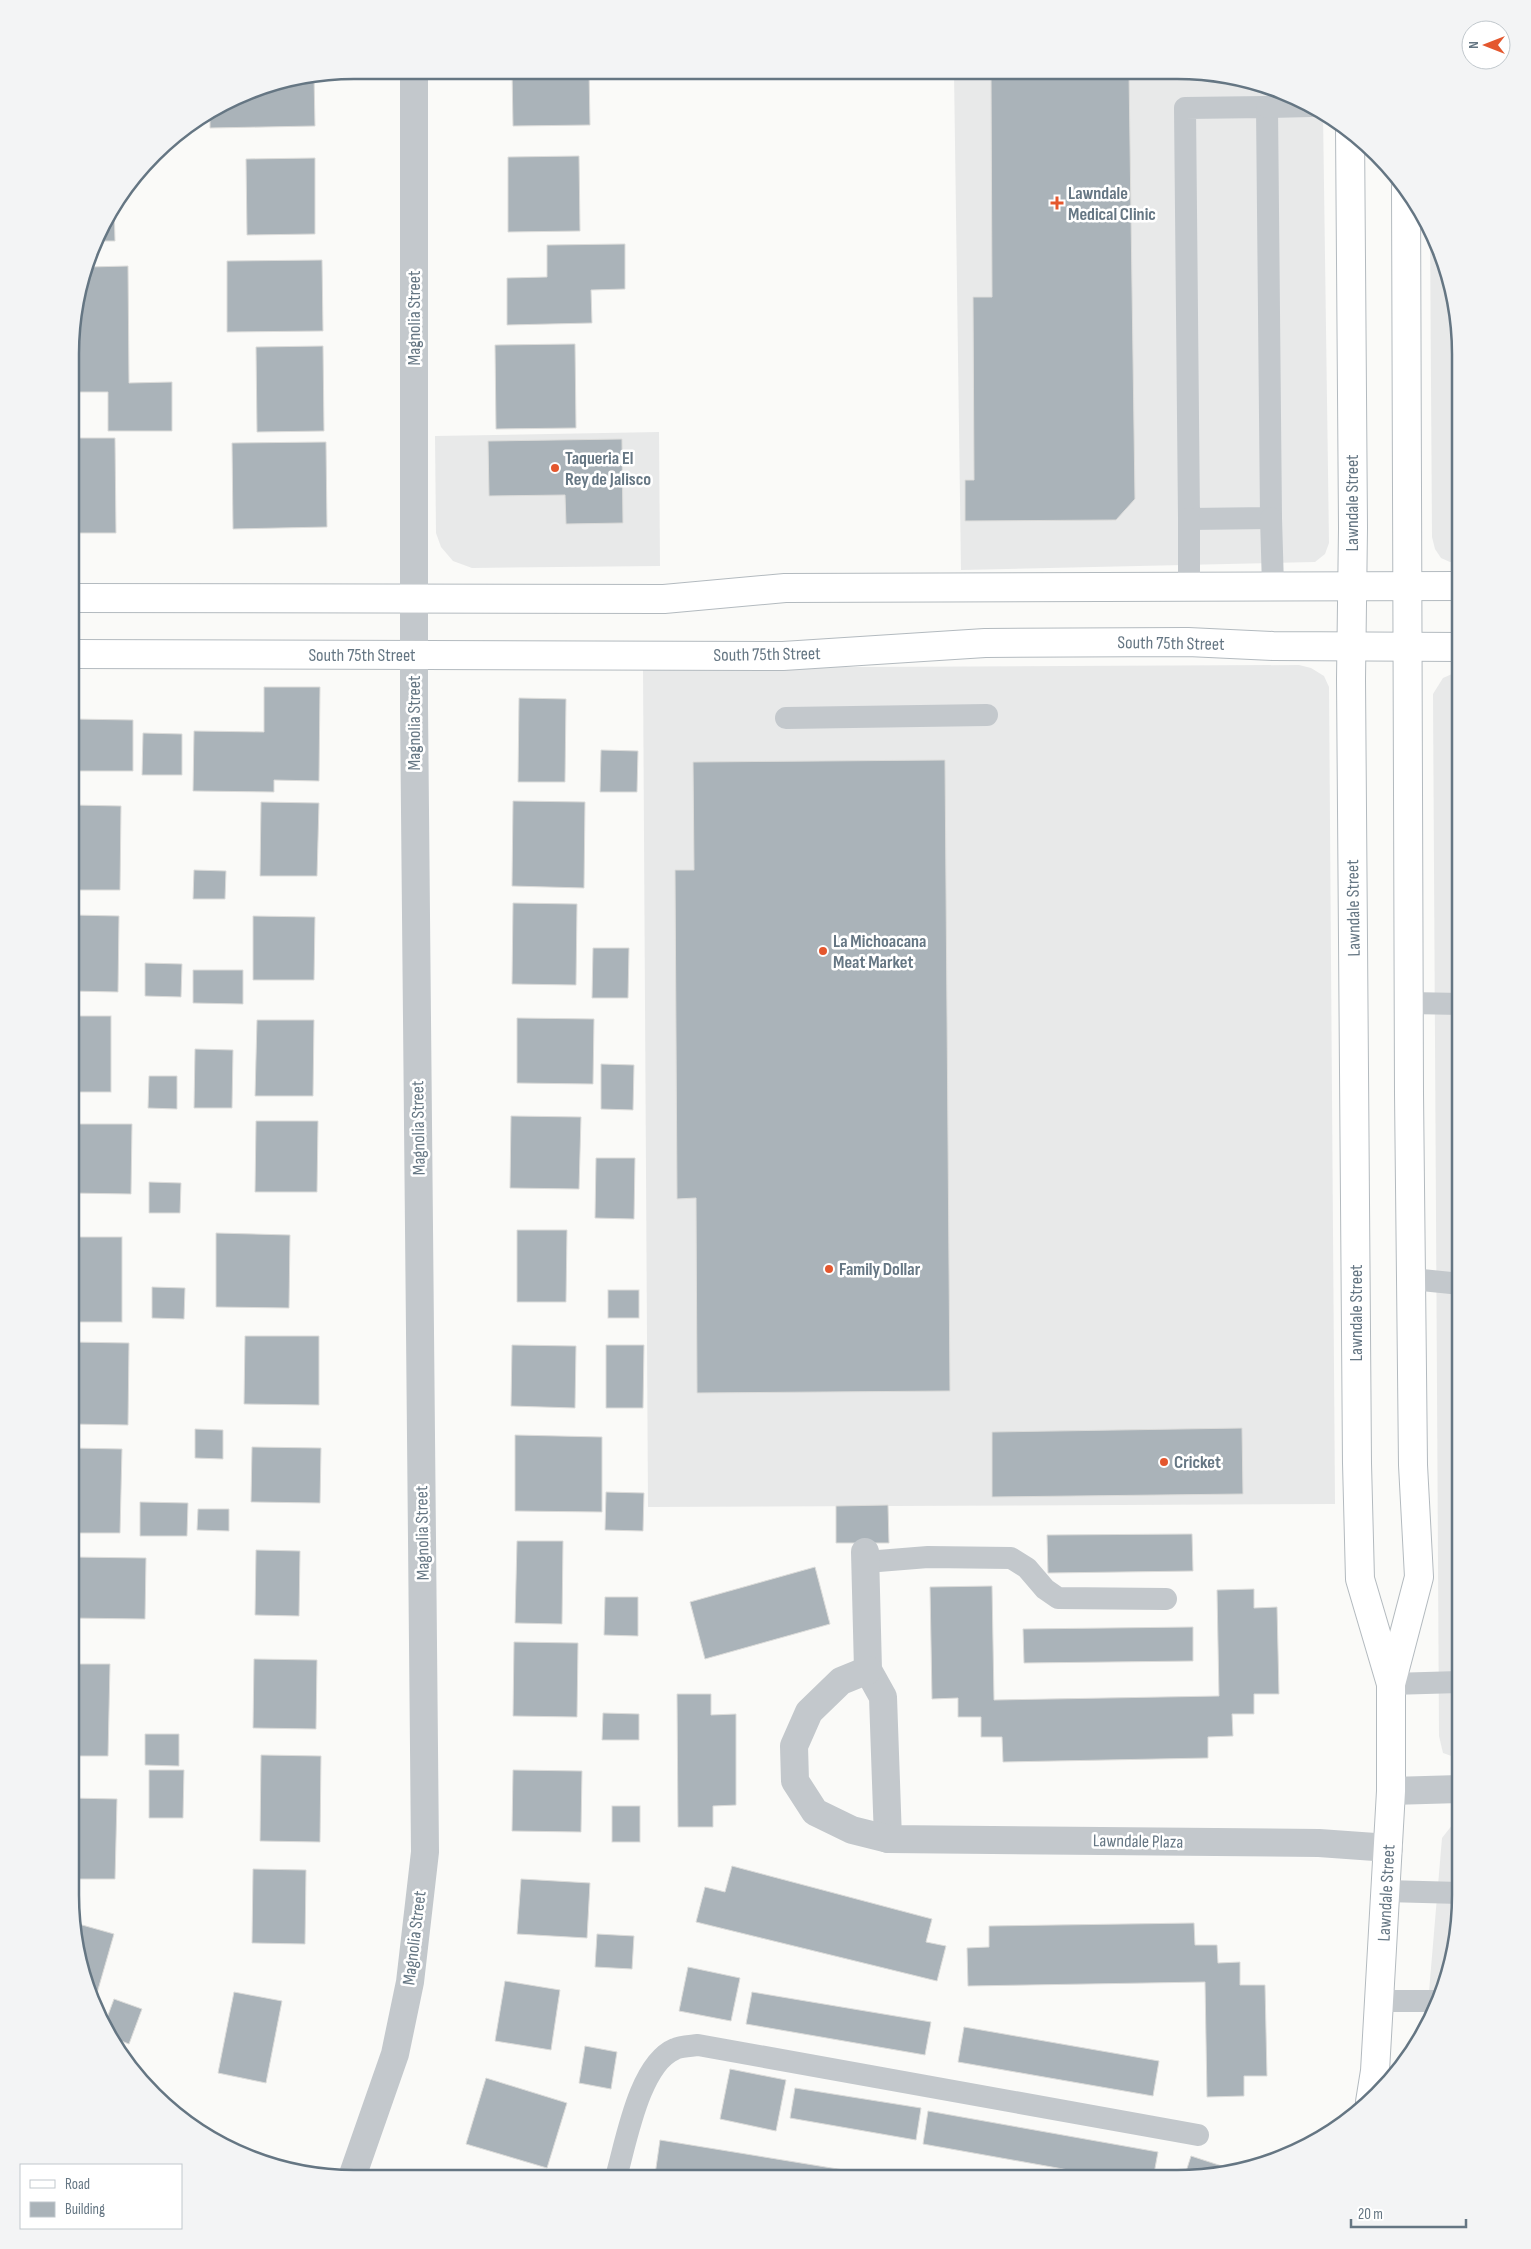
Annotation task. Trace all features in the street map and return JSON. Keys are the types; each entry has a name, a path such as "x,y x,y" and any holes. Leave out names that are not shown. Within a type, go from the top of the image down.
{"main road":[{"name":"Lawndale Street","path":"1350,140 1353,528 1351,646 1357,1463 1360,1579 1390,1684 1391,1791 1389,1848 1375,2071 1372,2090"},
{"name":"Lawndale Street","path":"1390,1684 1419,1577 1413,1465 1406,646 1406,201"},
{"path":"79,598 664,599 785,588 1452,586"},
{"name":"South 75th Street","path":"79,654 783,656 985,643 1188,642 1273,646 1452,647"}],"street":[{"name":"Magnolia Street","path":"354,2170 395,2054 410,1982 425,1852 414,655 414,79"},
{"path":"865,1557 868,1670 883,1697 888,1839"},
{"name":"Lawndale Plaza","path":"868,1670 841,1681 809,1712 794,1746 795,1781 815,1812 852,1830 888,1839 1319,1843 1389,1848"},
{"path":"1391,1791 1452,1789"}],"lane":[{"path":"1189,586 1185,108 1281,102 1271,518 1273,586"},
{"path":"1188,519 1271,518"},
{"path":"786,718 986,715"},
{"path":"1410,1003 1452,1004"},
{"path":"1412,1279 1452,1283"},
{"path":"865,1557 1011,1558 1028,1568 1045,1589 1058,1598 1166,1599"},
{"path":"1390,1684 1452,1682"},
{"path":"1386,1891 1452,1894"},
{"path":"1379,2001 1431,2001"},
{"path":"618,2170 637,2102 653,2067 674,2049 698,2045 1198,2135"}],"shaded area":[{"path":"954,79 1196,79 1231,84 1266,93 1299,107 1323,121 1329,543 1325,554 1315,562 961,570"},
{"path":"1430,246 1443,282 1452,335 1452,562 1441,558 1435,549 1432,537"},
{"path":"659,432 660,566 472,568 453,561 441,547 436,533 435,436"},
{"path":"1299,665 1311,668 1324,676 1329,687 1335,1504 648,1507 643,668"},
{"path":"1452,674 1452,1756 1443,1753 1439,1736 1433,694 1443,678"},
{"path":"1452,1825 1452,1914 1443,1967 1428,2009 1442,1838"}],"building":[{"path":"512,79 589,79 590,125 513,126"},
{"path":"991,79 1129,79 1135,499 1116,520 965,521 965,480 974,480 973,297 992,297"},
{"path":"314,82 315,126 210,128 210,120 232,107 265,93"},
{"path":"579,156 580,231 508,232 508,157"},
{"path":"315,158 315,234 247,235 246,159"},
{"path":"114,219 115,241 103,241"},
{"path":"625,244 625,289 591,290 592,323 507,325 507,278 547,277 547,245"},
{"path":"322,260 323,331 227,332 227,261"},
{"path":"128,266 129,383 172,382 172,431 108,431 108,392 79,392 79,335 84,300 92,267"},
{"path":"575,344 576,428 496,429 495,345"},
{"path":"323,346 324,431 257,432 256,347"},
{"path":"79,438 115,438 116,533 79,533"},
{"name":"Taqueria El Rey de Jalisco","path":"622,439 623,523 566,524 565,495 489,496 488,441"},
{"path":"326,442 327,527 233,529 232,443"},
{"path":"264,687 320,687 319,781 274,780 274,792 193,791 194,731 264,732"},
{"path":"519,698 566,699 565,782 518,782"},
{"path":"79,719 133,720 133,771 79,771"},
{"path":"143,733 182,734 182,775 142,775"},
{"path":"601,750 638,751 637,792 600,792"},
{"path":"945,760 950,1391 697,1393 696,1198 677,1199 675,870 694,870 693,762"},
{"path":"513,801 585,802 584,888 512,886"},
{"path":"261,802 319,803 317,876 260,876"},
{"path":"79,805 121,806 120,890 79,890"},
{"path":"194,870 226,871 225,899 193,899"},
{"path":"513,903 577,904 576,985 512,984"},
{"path":"79,915 119,916 118,992 79,991"},
{"path":"253,916 315,917 314,980 253,980"},
{"path":"593,948 629,948 628,998 592,998"},
{"path":"145,963 182,964 181,997 145,996"},
{"path":"193,970 243,970 243,1004 193,1003"},
{"path":"79,1016 111,1016 111,1092 79,1092"},
{"path":"517,1018 594,1019 593,1084 517,1083"},
{"path":"257,1020 314,1020 313,1096 255,1096"},
{"path":"195,1049 233,1050 232,1108 194,1108"},
{"path":"601,1064 634,1065 633,1110 601,1109"},
{"path":"149,1076 177,1076 177,1109 148,1108"},
{"path":"511,1116 581,1117 579,1189 510,1188"},
{"path":"256,1121 318,1121 317,1192 255,1192"},
{"path":"79,1124 132,1124 131,1194 79,1193"},
{"path":"596,1158 635,1158 634,1219 595,1218"},
{"path":"149,1182 181,1183 180,1213 149,1213"},
{"path":"517,1230 567,1230 566,1302 517,1302"},
{"path":"216,1233 290,1235 289,1308 216,1307"},
{"path":"79,1237 122,1237 122,1322 79,1322"},
{"path":"152,1287 185,1288 184,1319 152,1318"},
{"path":"608,1290 639,1290 639,1318 608,1318"},
{"path":"245,1336 319,1336 319,1405 244,1404"},
{"path":"79,1342 129,1343 128,1425 79,1424"},
{"path":"512,1345 576,1346 575,1408 511,1406"},
{"path":"606,1345 644,1345 643,1408 606,1408"},
{"path":"1242,1428 1243,1494 992,1497 992,1432"},
{"path":"195,1429 223,1430 223,1459 195,1458"},
{"path":"515,1435 602,1437 602,1512 515,1511"},
{"path":"252,1447 321,1448 320,1503 251,1502"},
{"path":"79,1448 122,1449 120,1533 79,1533"},
{"path":"606,1492 644,1493 643,1531 605,1530"},
{"path":"140,1502 188,1503 187,1536 140,1536"},
{"path":"888,1505 889,1543 836,1543 836,1506"},
{"path":"198,1509 229,1509 229,1531 197,1530"},
{"path":"1192,1534 1193,1571 1048,1573 1047,1535"},
{"path":"517,1541 563,1541 562,1624 515,1623"},
{"path":"256,1550 300,1551 299,1616 255,1615"},
{"path":"79,1557 146,1558 145,1619 79,1618"},
{"path":"815,1567 830,1624 705,1659 690,1602"},
{"path":"992,1586 994,1700 1219,1696 1217,1590 1254,1589 1254,1608 1277,1607 1279,1694 1254,1694 1254,1714 1232,1714 1233,1736 1208,1737 1208,1758 1003,1762 1002,1737 981,1737 981,1717 958,1717 958,1698 932,1699 930,1587"},
{"path":"605,1597 638,1597 638,1636 604,1635"},
{"path":"1193,1627 1193,1661 1024,1663 1023,1629"},
{"path":"514,1642 578,1643 577,1717 513,1716"},
{"path":"254,1659 317,1660 316,1729 253,1728"},
{"path":"79,1664 110,1664 108,1756 79,1756"},
{"path":"677,1694 711,1694 711,1715 736,1714 736,1805 713,1806 713,1827 678,1827"},
{"path":"603,1713 639,1714 639,1740 602,1740"},
{"path":"145,1734 179,1734 179,1766 145,1765"},
{"path":"261,1755 321,1756 320,1842 260,1841"},
{"path":"149,1770 184,1770 183,1818 149,1818"},
{"path":"513,1770 582,1771 581,1832 512,1831"},
{"path":"79,1798 117,1799 115,1879 79,1879"},
{"path":"612,1806 640,1806 640,1842 612,1842"},
{"path":"732,1866 932,1919 926,1942 946,1946 937,1981 696,1922 705,1887 725,1892"},
{"path":"253,1869 306,1870 305,1944 252,1943"},
{"path":"521,1879 590,1883 587,1938 517,1934"},
{"path":"1194,1923 1195,1945 1217,1945 1218,1963 1240,1962 1240,1985 1265,1985 1267,2076 1244,2076 1244,2096 1207,2097 1205,1982 968,1986 967,1948 989,1947 989,1926"},
{"path":"80,1924 114,1934 97,1993 88,1967"},
{"path":"597,1934 634,1936 632,1969 595,1967"},
{"path":"688,1967 740,1978 731,2021 679,2011"},
{"path":"505,1981 560,1990 551,2050 495,2041"},
{"path":"234,1992 282,2001 266,2083 218,2073"},
{"path":"752,1992 931,2022 925,2055 746,2024"},
{"path":"114,1999 142,2009 129,2044 121,2041 107,2017"},
{"path":"964,2027 1159,2061 1153,2096 958,2062"},
{"path":"585,2046 617,2052 611,2089 579,2083"},
{"path":"730,2069 786,2080 776,2131 720,2119"},
{"path":"486,2078 567,2103 547,2168 466,2144"},
{"path":"795,2088 921,2108 916,2140 790,2118"},
{"path":"928,2111 1158,2152 1155,2170 1069,2170 923,2144"},
{"path":"660,2140 844,2170 656,2170"},
{"path":"1191,2156 1223,2166 1196,2170 1187,2170"}],"place":[{"name":"Lawndale Medical Clinic","path":"1057,203"},
{"name":"Taqueria El Rey de Jalisco","path":"555,468"},
{"name":"La Michoacana Meat Market","path":"823,951"},
{"name":"Family Dollar","path":"829,1269"},
{"name":"Cricket","path":"1164,1462"}]}
